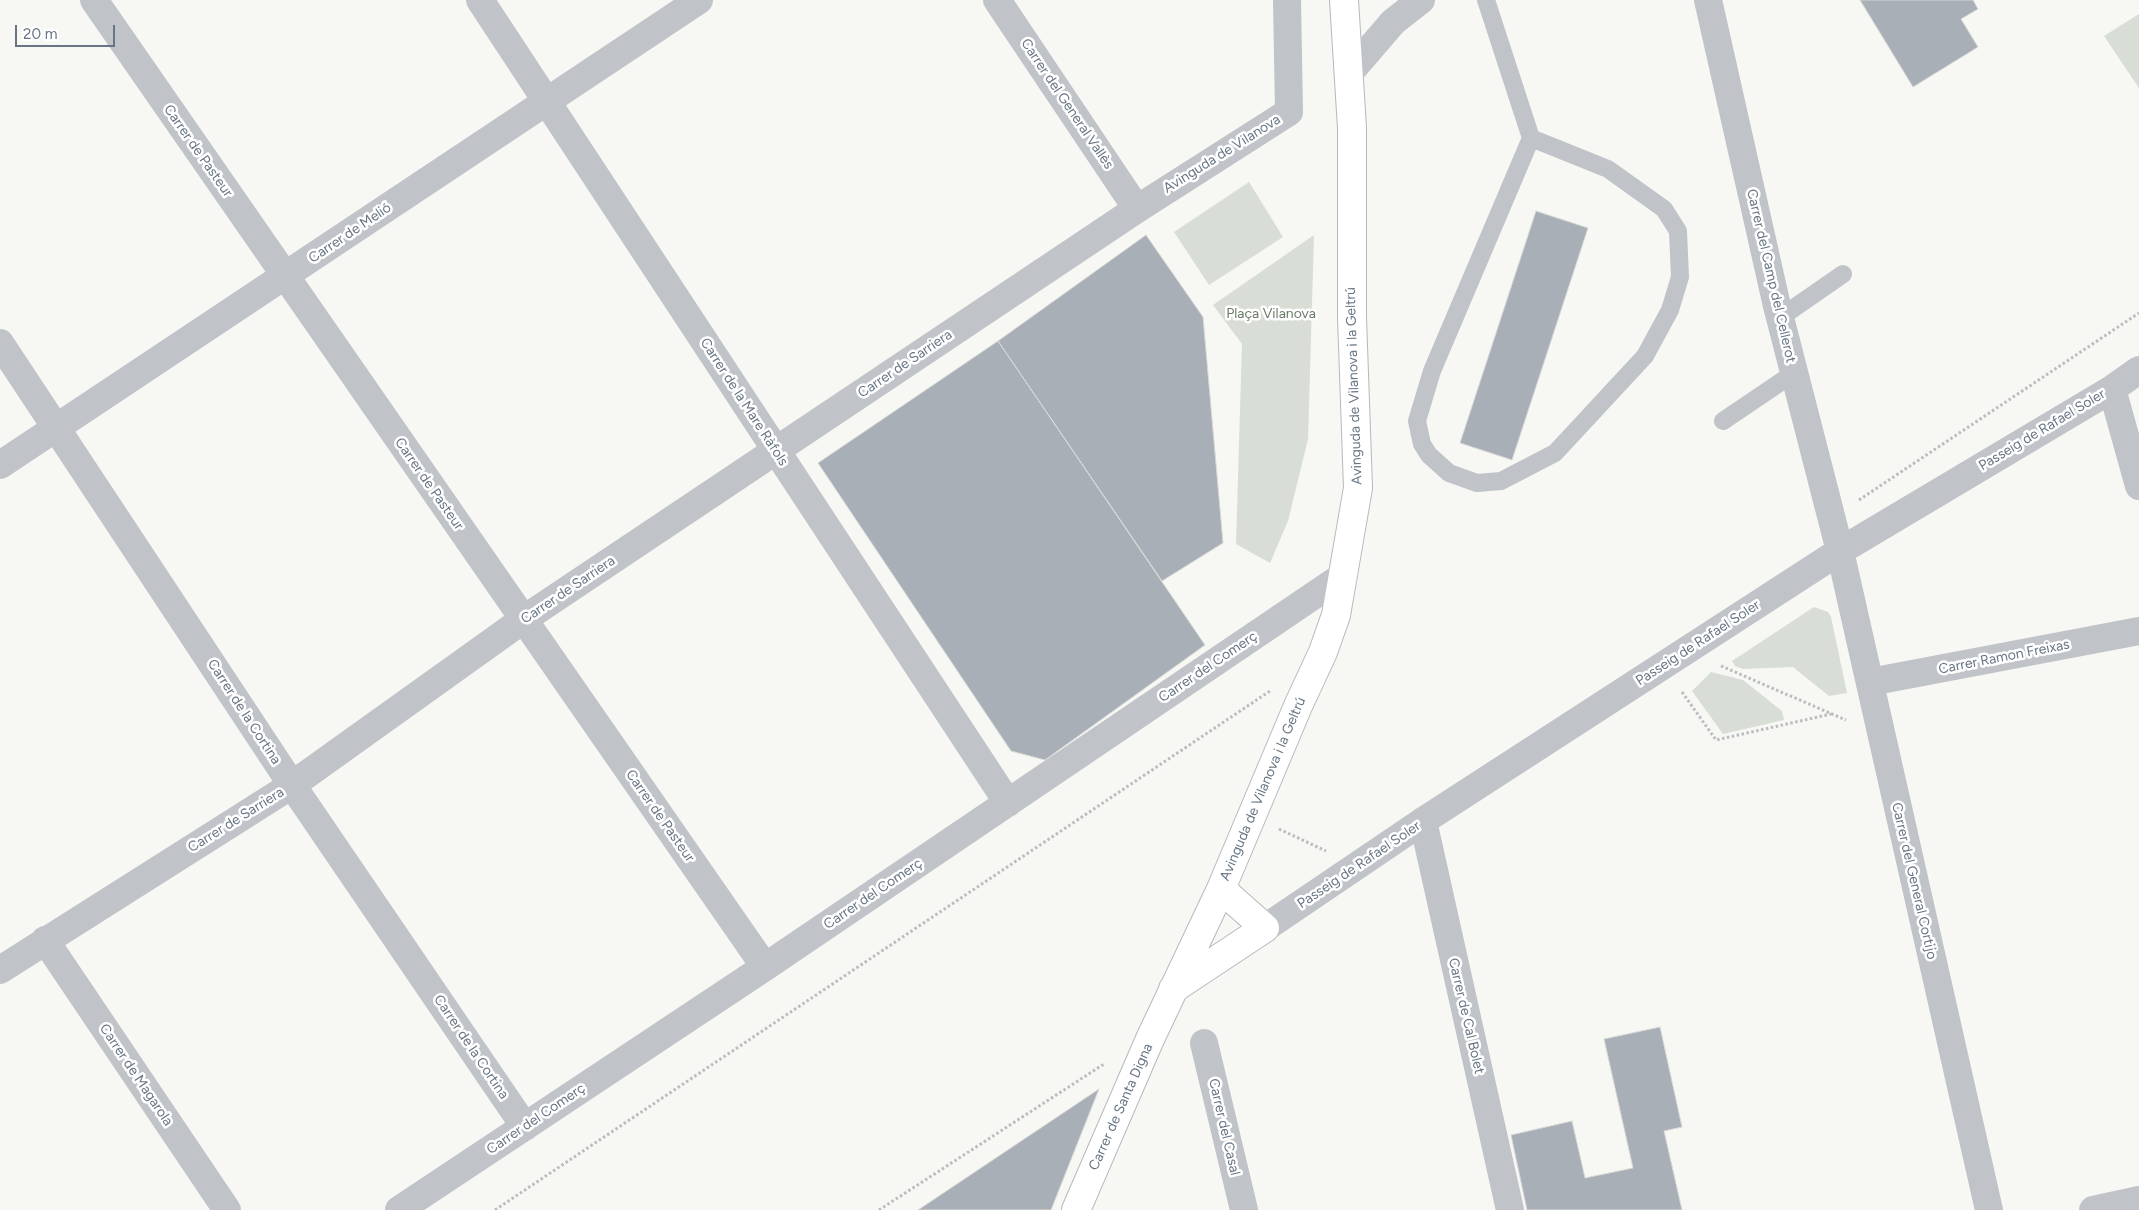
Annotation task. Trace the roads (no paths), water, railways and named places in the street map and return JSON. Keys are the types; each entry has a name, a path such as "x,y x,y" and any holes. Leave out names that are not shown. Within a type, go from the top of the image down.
{"street":[{"name":"Carrer de Pasteur","path":"94,0 765,967"},
{"name":"Carrer de la Mare Ràfols","path":"480,0 1008,803"},
{"name":"Carrer de Melió","path":"0,465 699,0"},
{"name":"Carrer del General Vallès","path":"997,0 1137,209"},
{"name":"Avinguda de Vilanova","path":"1137,209 1289,112 1287,0"},
{"name":"Avinguda de Vilanova i la Geltrú","path":"1170,997 1221,889 1298,706 1323,652 1336,615 1344,575 1358,488 1352,316 1352,128 1344,0"},
{"path":"1350,72 1393,22 1421,0"},
{"name":"Carrer del Camp del Cellerot","path":"1708,0 1794,373 1840,551"},
{"name":"Carrer de Sarriera","path":"0,970 292,785 524,619 1137,209"},
{"name":"Carrer de la Cortina","path":"0,343 292,785 525,1127"},
{"name":"Passeig de Rafael Soler","path":"1265,928 1423,821 1840,551 2139,370"},
{"path":"2112,388 2139,486"},
{"name":"Carrer del General Cortijo","path":"1840,551 1989,1210"},
{"name":"Carrer del Comerç","path":"399,1210 765,967 1344,575"},
{"name":"Carrer Ramon Freixas","path":"1870,682 2139,631"},
{"name":"Carrer de Cal Bolet","path":"1423,821 1510,1210"},
{"path":"1170,997 1265,928 1221,889"},
{"name":"Carrer de Magarola","path":"45,940 227,1210"},
{"name":"Carrer de Santa Digna","path":"1076,1210 1150,1038 1170,997"},
{"name":"Carrer del Casal","path":"1204,1043 1244,1210"},
{"path":"2093,1210 2139,1200"}],"lane":[{"path":"1486,0 1531,138 1432,370 1417,421 1422,444 1429,455 1449,473 1477,483 1501,481 1555,453 1645,356 1670,310 1680,277 1678,231 1664,209 1608,169 1531,138"},
{"path":"1781,317 1842,274"},
{"path":"1723,420 1794,373"}],"park label":[{"name":"Plaça Vilanova","path":"1271,314"}]}
